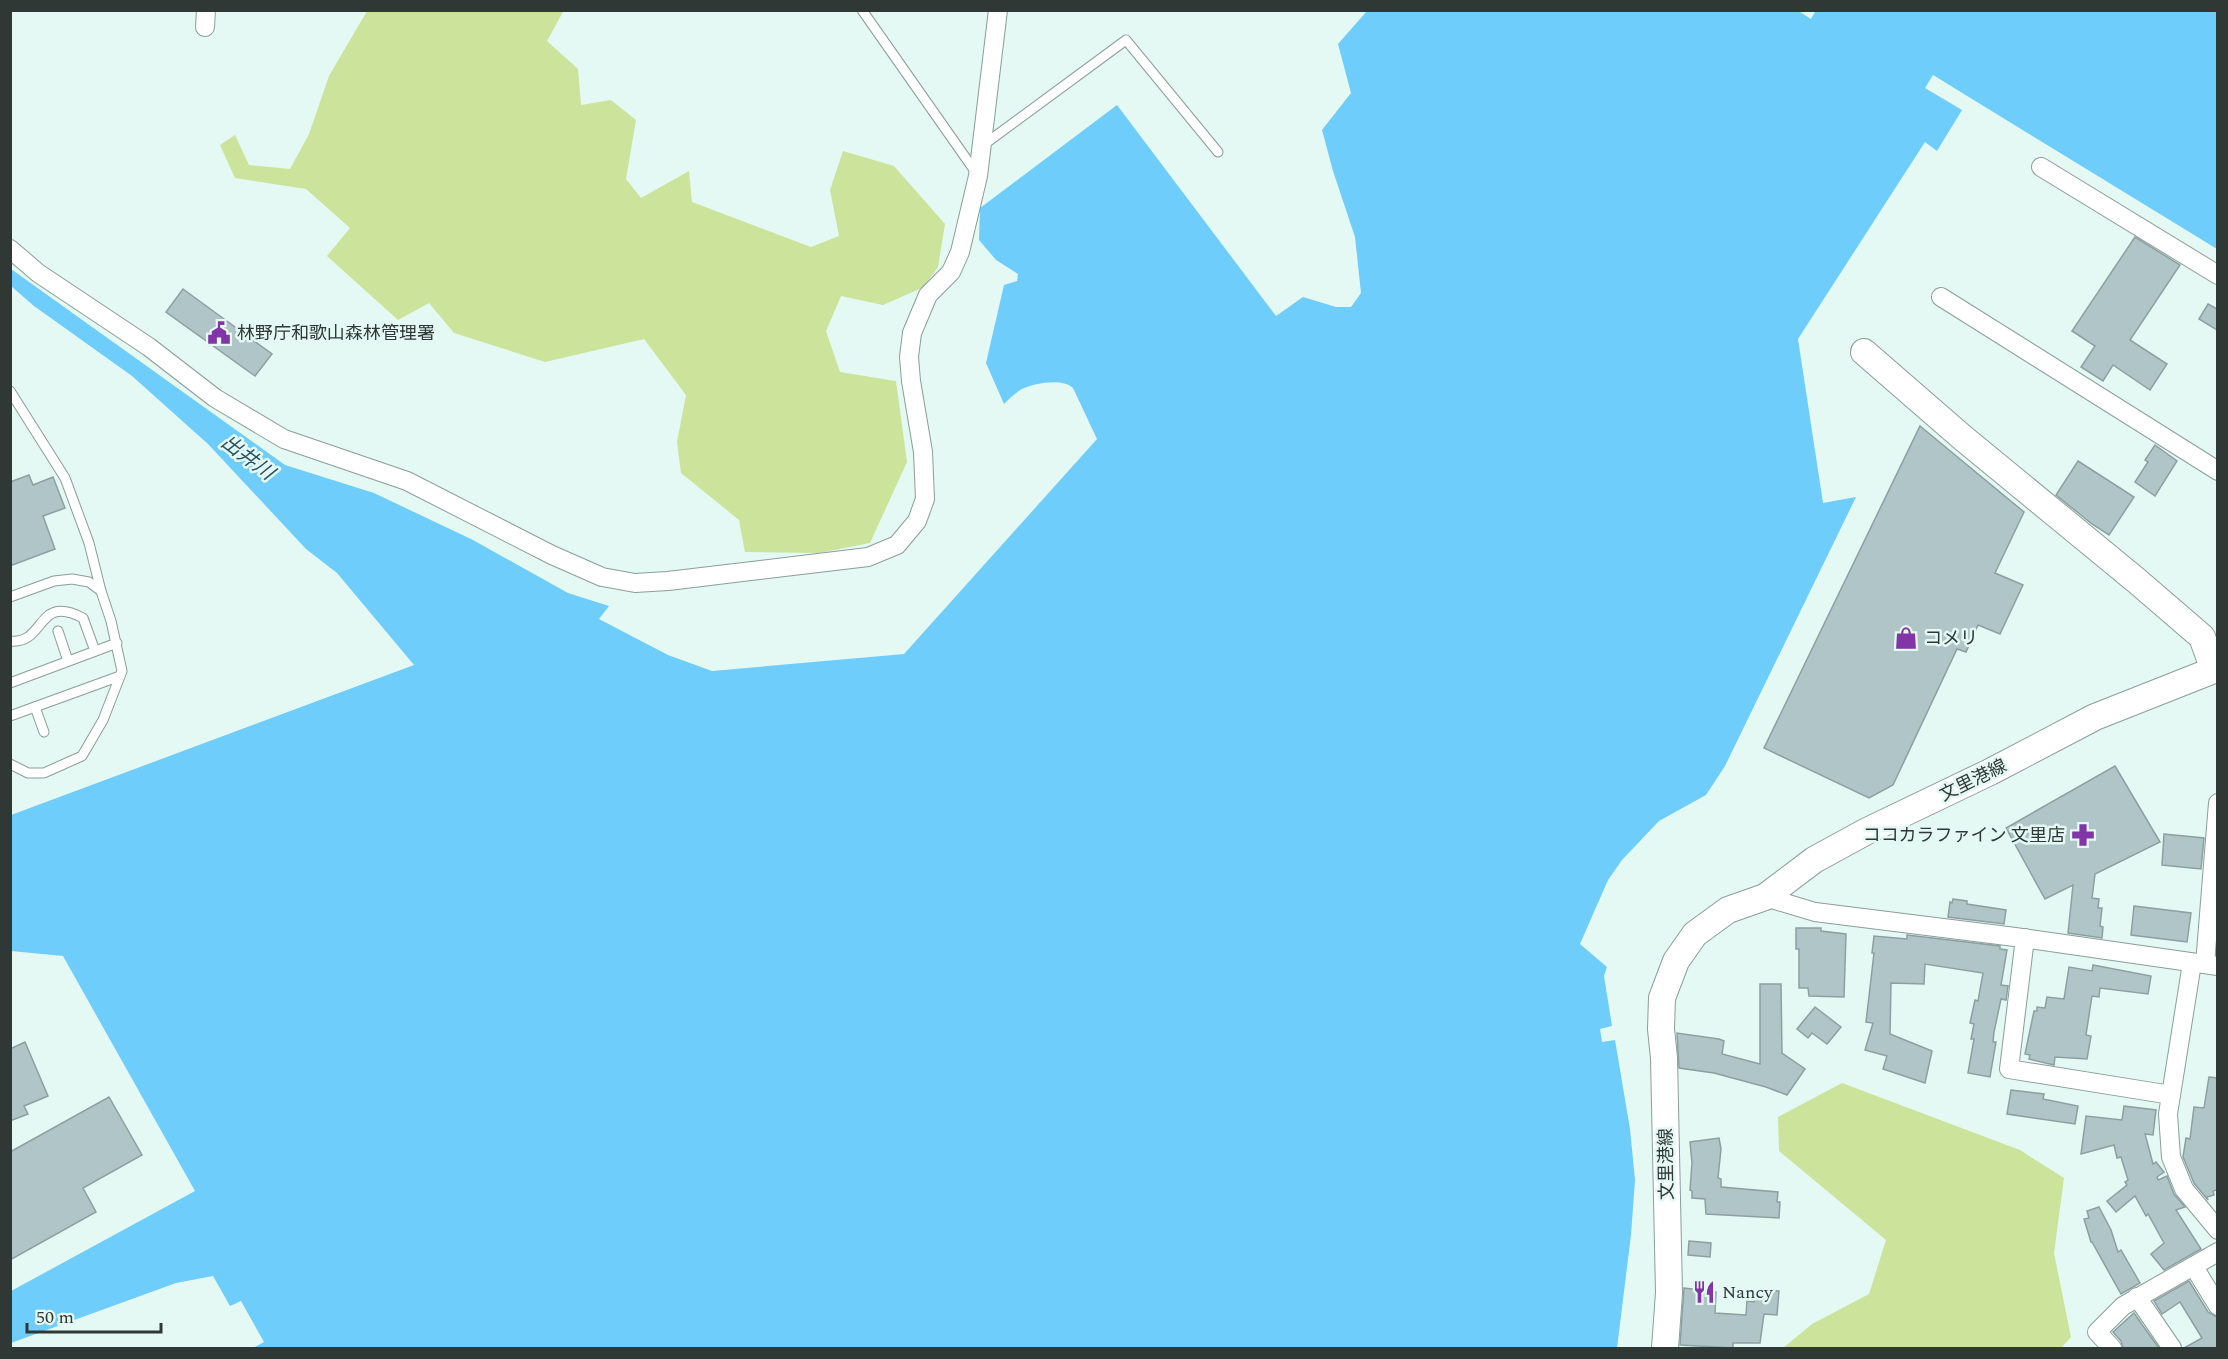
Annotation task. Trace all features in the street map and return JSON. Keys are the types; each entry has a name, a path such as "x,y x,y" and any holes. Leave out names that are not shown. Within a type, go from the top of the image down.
{"main road":[{"name":"文里港線","path":"1665,1348 1669,1293 1664,1058 1660,1029 1662,998 1676,961 1695,934 1728,910 1765,897 1814,860 1867,831 1990,772 2095,717 2216,669 2202,637 2138,581 1963,438 1864,352"}],"street":[{"path":"10,249 38,273 88,304 149,347 215,398 284,439 407,481 602,578 635,583 868,557 897,545 917,520 925,499 923,452 909,357 912,333 928,295 951,272 960,252 978,176 998,10"},
{"path":"2041,167 2217,275"},
{"path":"1941,297 2217,471"},
{"path":"2217,803 2205,964 2170,1095 2168,1114 2171,1158 2184,1189 2210,1209 2217,1230"},
{"path":"1765,897 1815,912 2025,938 2205,964"},
{"path":"2025,938 2009,1069 2170,1095"},
{"path":"2112,1348 2097,1332 2122,1306 2217,1252"},
{"path":"2194,1267 2217,1306"},
{"path":"2137,1297 2172,1348"}],"lane":[{"path":"862,10 978,176"},
{"path":"982,146 1126,40 1218,152"},
{"path":"10,391 65,478 89,543 117,643 122,671 103,720 82,756 44,773 28,773 10,764"},
{"path":"10,597 54,581 72,579 89,582 101,591"},
{"path":"10,641 24,640 54,611 64,610 83,618 94,651"},
{"path":"58,631 68,661"},
{"path":"10,683 117,643"},
{"path":"10,716 120,676"},
{"path":"35,707 44,732"}],"green space":[{"path":"564,10 547,41 578,69 581,105 611,100 636,120 626,179 641,198 689,171 692,202 811,247 839,236 830,190 843,151 894,166 945,224 938,267 924,287 883,305 841,296 826,331 840,372 896,381 907,462 870,543 819,553 745,552 739,520 681,473 677,442 686,395 644,339 545,362 454,333 429,303 398,320 327,256 350,228 306,189 235,178 220,145 235,135 249,165 290,169 309,134 329,76 367,11"},
{"path":"1842,1083 2020,1150 2064,1178 2054,1253 2071,1337 2061,1348 1783,1348 1812,1324 1869,1294 1886,1240 1779,1151 1778,1117"}],"water":[{"name":"出井川","path":"1797,10 1811,19 1816,10 2217,11 2217,249 1933,75 1925,88 1962,110 1937,151 1925,142 1798,339 1823,503 1856,497 1725,766 1706,795 1659,821 1622,860 1608,880 1580,944 1607,967 1604,976 1612,1026 1600,1029 1602,1042 1615,1040 1630,1129 1635,1180 1631,1235 1617,1348 253,1348 264,1342 241,1301 230,1306 213,1276 176,1283 11,1343 11,1291 195,1191 63,956 11,951 11,815 414,665 337,573 306,549 208,444 132,376 34,306 11,286 11,269 285,465 374,493 473,540 568,593 609,606 599,619 668,655 712,671 904,654 1097,439 1073,388 1068,385 1048,382 1027,387 1004,404 986,363 1004,285 1017,281 1018,274 996,260 979,240 980,208 1117,105 1276,316 1303,297 1336,307 1351,307 1361,293 1355,237 1322,130 1351,93 1338,44 1367,11"}],"building":[{"path":"2135,237 2180,265 2130,340 2167,364 2150,390 2113,365 2103,381 2081,367 2095,346 2072,331"},
{"name":"林野庁和歌山森林管理署","path":"183,289 272,354 255,376 166,312"},
{"path":"2208,304 2217,309 2217,330 2199,319"},
{"path":"1920,426 2024,512 1995,573 2023,585 2000,634 1978,625 1966,652 1957,649 1893,785 1869,798 1764,748"},
{"path":"2155,445 2177,461 2155,496 2135,482 2148,462 2145,460"},
{"path":"2078,461 2134,497 2109,535 2056,495"},
{"path":"29,475 33,485 53,477 65,508 43,516 55,549 10,566 10,482"},
{"name":"ココカラファイン 文里店","path":"2115,766 2160,842 2095,874 2092,898 2099,899 2098,908 2102,908 2100,926 2103,927 2102,938 2068,933 2073,885 2045,899 2006,828"},
{"path":"2164,834 2204,838 2201,869 2162,865"},
{"path":"1953,899 1967,901 1967,904 2006,910 2004,924 1948,917 1950,902 1952,903"},
{"path":"2134,906 2191,913 2187,942 2131,935"},
{"path":"1796,928 1821,928 1821,931 1846,934 1844,997 1809,996 1808,988 1799,988 1799,949 1796,949"},
{"path":"1907,935 2000,946 2000,949 2007,950 2001,985 2008,986 2006,1000 2001,999 1994,1032 1993,1042 1996,1042 1990,1077 1968,1073 1974,1039 1971,1039 1974,1024 1970,1023 1975,1000 1978,1001 1983,973 1925,964 1924,984 1891,983 1890,1034 1932,1051 1925,1083 1883,1069 1887,1056 1865,1050 1873,1023 1866,1022 1874,936 1907,939"},
{"path":"2093,965 2151,976 2148,994 2100,988 2099,997 2092,996 2086,1035 2091,1036 2087,1059 2055,1057 2054,1065 2029,1059 2030,1055 2025,1054 2034,1011 2037,1011 2037,1007 2045,1008 2047,997 2064,999 2069,967 2092,971"},
{"path":"1760,984 1781,984 1782,1053 1805,1069 1787,1095 1714,1073 1679,1068 1677,1033 1719,1039 1724,1041 1722,1054 1760,1064"},
{"path":"1815,1007 1841,1027 1827,1044 1812,1033 1808,1038 1797,1029"},
{"path":"25,1042 48,1096 24,1106 28,1114 10,1121 10,1049"},
{"path":"2209,1077 2217,1078 2217,1190 2213,1191 2214,1195 2207,1197 2208,1200 2194,1183 2183,1157 2186,1138 2190,1139 2194,1107 2204,1108"},
{"path":"2011,1090 2044,1094 2043,1099 2078,1106 2075,1124 2007,1114"},
{"path":"109,1097 142,1155 83,1188 96,1212 10,1260 10,1152"},
{"path":"2124,1106 2156,1110 2153,1135 2145,1134 2153,1164 2156,1162 2164,1172 2157,1177 2158,1180 2167,1176 2174,1194 2185,1207 2176,1210 2201,1249 2164,1270 2151,1254 2164,1243 2135,1196 2116,1212 2107,1201 2127,1185 2125,1182 2128,1180 2121,1157 2117,1158 2114,1145 2081,1154 2086,1116 2122,1120"},
{"path":"1719,1138 1721,1149 1718,1178 1721,1179 1721,1187 1778,1192 1779,1218 1706,1214 1705,1199 1692,1198 1690,1142"},
{"path":"2099,1207 2111,1230 2118,1252 2121,1250 2140,1283 2121,1294 2091,1242 2084,1219 2089,1218 2087,1211"},
{"path":"1689,1241 1711,1243 1710,1257 1688,1255"},
{"path":"2189,1281 2208,1312 2217,1317 2217,1348 2184,1348 2202,1338 2180,1302 2162,1314 2154,1301"},
{"path":"1684,1288 1716,1292 1715,1313 1746,1315 1747,1301 1754,1302 1755,1296 1761,1296 1761,1290 1779,1291 1777,1315 1764,1314 1760,1343 1733,1343 1733,1348 1680,1345"},
{"path":"2134,1313 2159,1348 2123,1348 2121,1341 2113,1332"}],"place":[{"name":"林野庁和歌山森林管理署","path":"219,333"},
{"name":"コメリ","path":"1906,638"},
{"name":"ココカラファイン 文里店","path":"2083,835"},
{"name":"Nancy","path":"1704,1292"}]}
